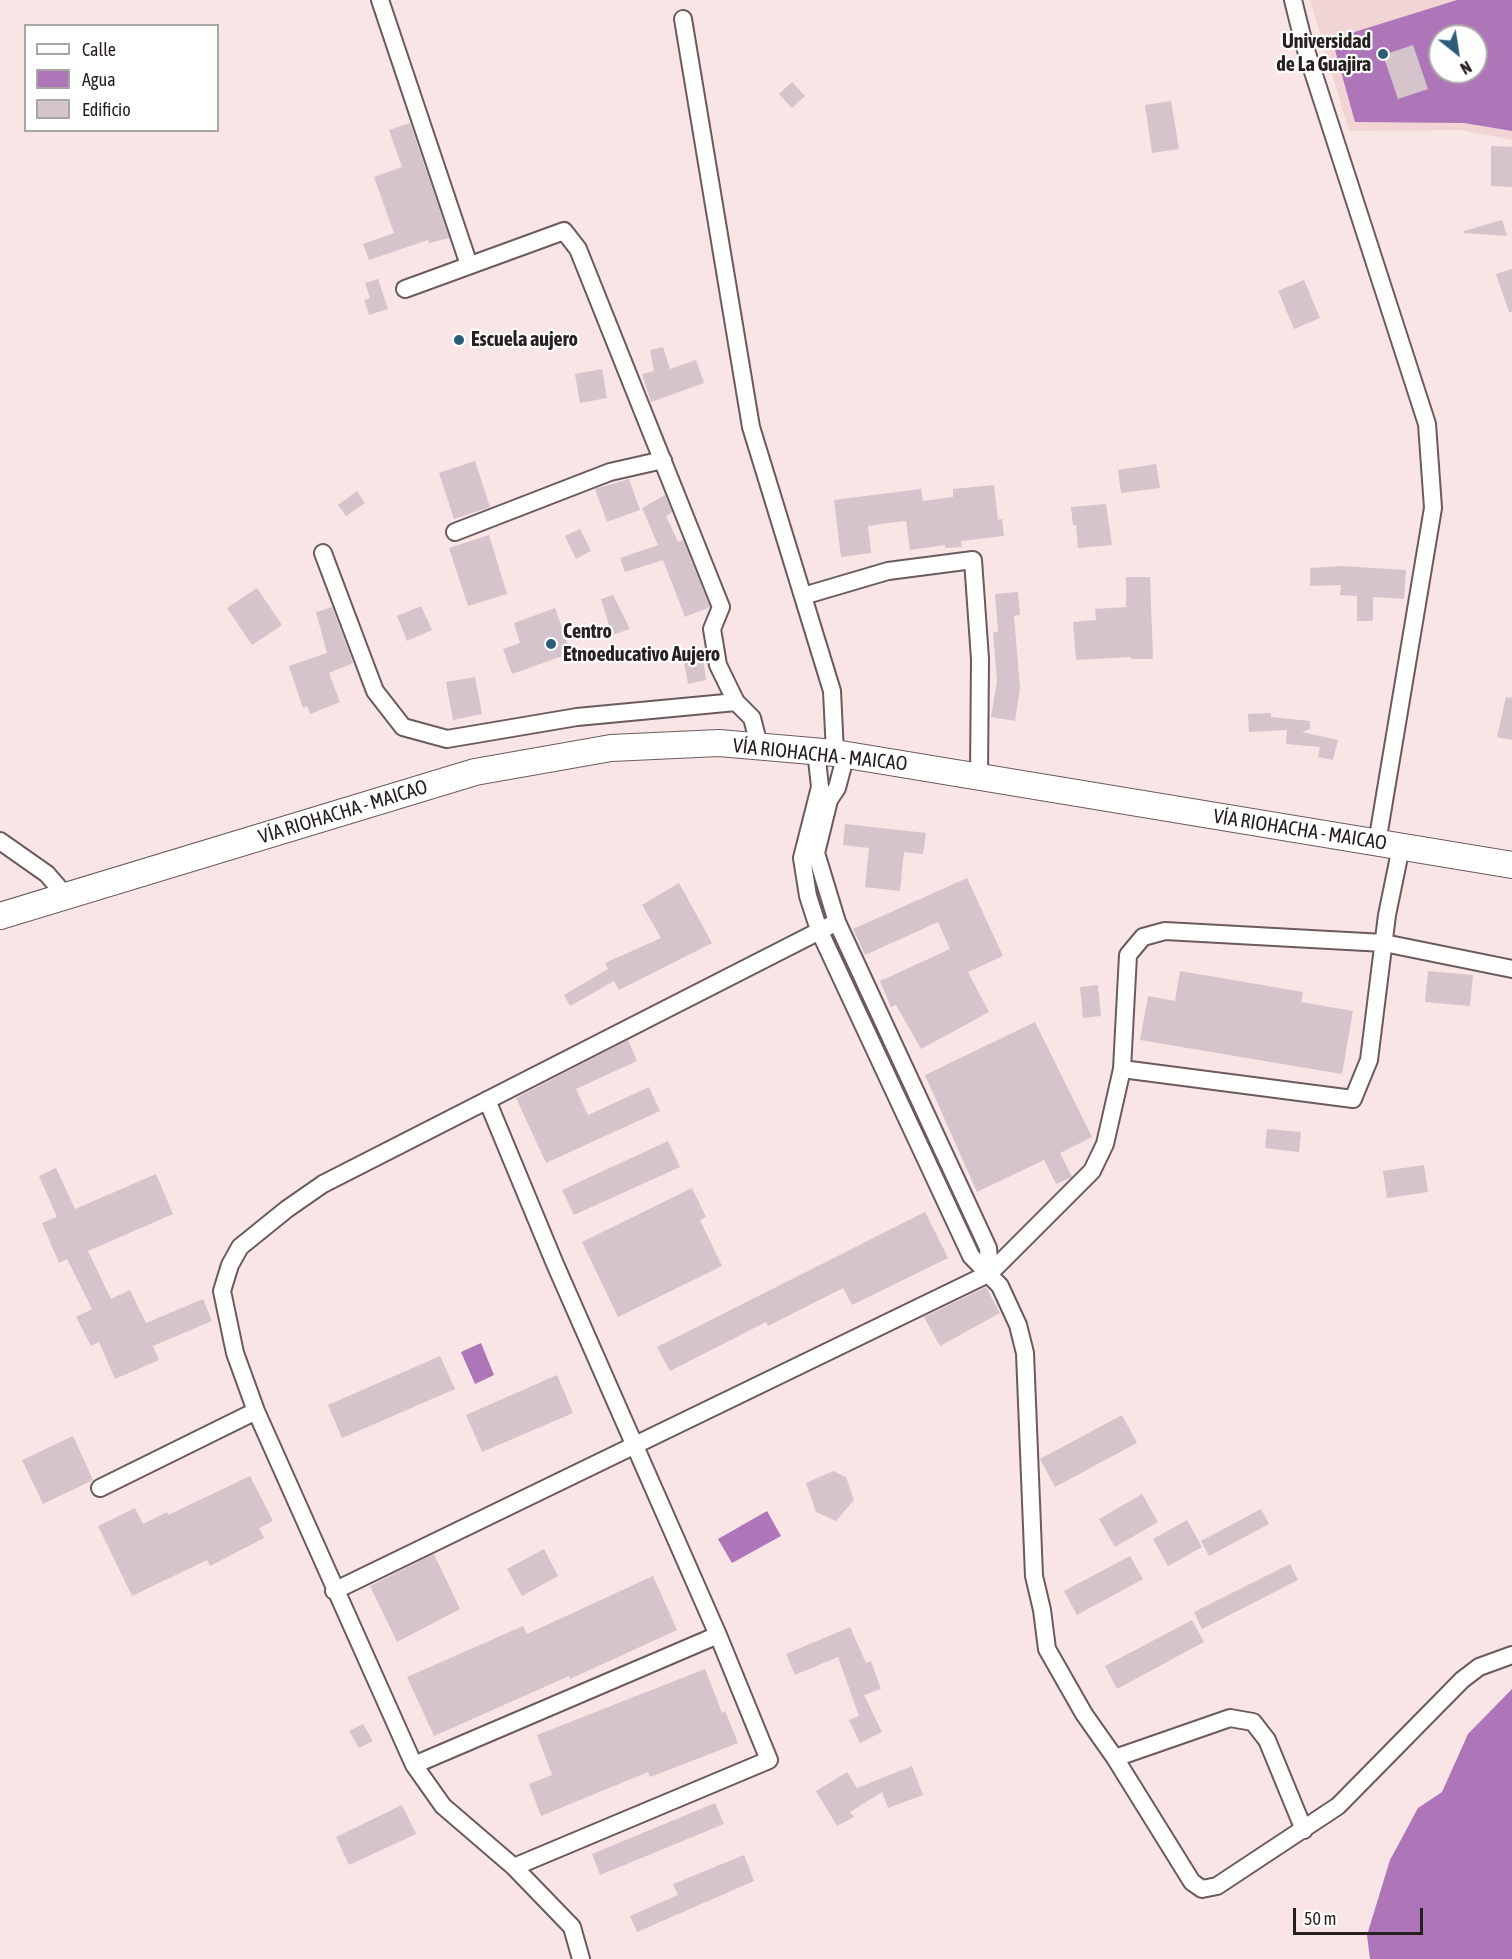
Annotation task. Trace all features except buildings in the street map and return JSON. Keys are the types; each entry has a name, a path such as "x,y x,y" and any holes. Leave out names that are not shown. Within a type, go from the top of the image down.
{"highway":[{"name":"VÍA RIOHACHA - MAICAO","path":"0,916 475,772 612,748 719,743 832,752 1512,865"}],"street":[{"path":"380,0 469,265"},
{"path":"1122,1070 1353,1099 1369,1060 1384,943 1389,845 1433,508 1427,424 1304,44 1293,0"},
{"path":"683,19 751,427 832,691 829,800 816,853 837,922 988,1248 990,1273"},
{"path":"405,289 564,231 578,249 721,607 712,629 718,665 736,702 753,718 759,745"},
{"path":"454,532 610,472 663,460"},
{"path":"323,553 375,691 403,727 447,740 577,717 736,702"},
{"path":"803,596 888,571 973,560 980,660 979,775"},
{"path":"832,752 829,788 802,858 808,896 819,930 971,1256 990,1273 999,1286 1018,1325 1025,1353 1034,1576 1047,1649 1084,1714 1115,1758 1191,1882 1202,1889 1217,1886 1304,1830 1356,1791 1462,1680 1479,1667 1512,1655"},
{"path":"0,841 46,874 65,895"},
{"path":"581,1959 572,1927 514,1867 443,1806 414,1765 334,1592 255,1411 235,1353 222,1291 230,1265 240,1247 287,1209 323,1184 837,922"},
{"path":"334,1592 990,1273 1092,1171 1104,1144 1122,1070 1128,955 1143,937 1165,931 1384,943 1512,969"},
{"path":"487,1100 555,1264 718,1635 769,1760 514,1867"},
{"path":"100,1488 255,1411"},
{"path":"414,1765 718,1635"},
{"path":"1115,1758 1230,1718 1253,1722 1267,1740 1304,1830"}],"shaded area":[{"name":"Universidad de La Guajira","path":"1310,0 1512,0 1512,140 1461,130 1349,131"}],"water":[{"name":"Universidad de La Guajira","path":"1457,0 1512,0 1512,131 1464,123 1355,122 1332,39"},
{"path":"481,1343 494,1375 475,1384 461,1352"},
{"path":"767,1511 781,1536 732,1563 718,1539"},
{"path":"1512,1689 1512,1959 1370,1959 1367,1935 1390,1860 1418,1808 1442,1792 1468,1734"}],"place":[{"name":"Universidad de La Guajira","path":"1383,54"},
{"name":"Escuela aujero","path":"459,340"},
{"name":"Centro Etnoeducativo Aujero","path":"551,644"}]}
